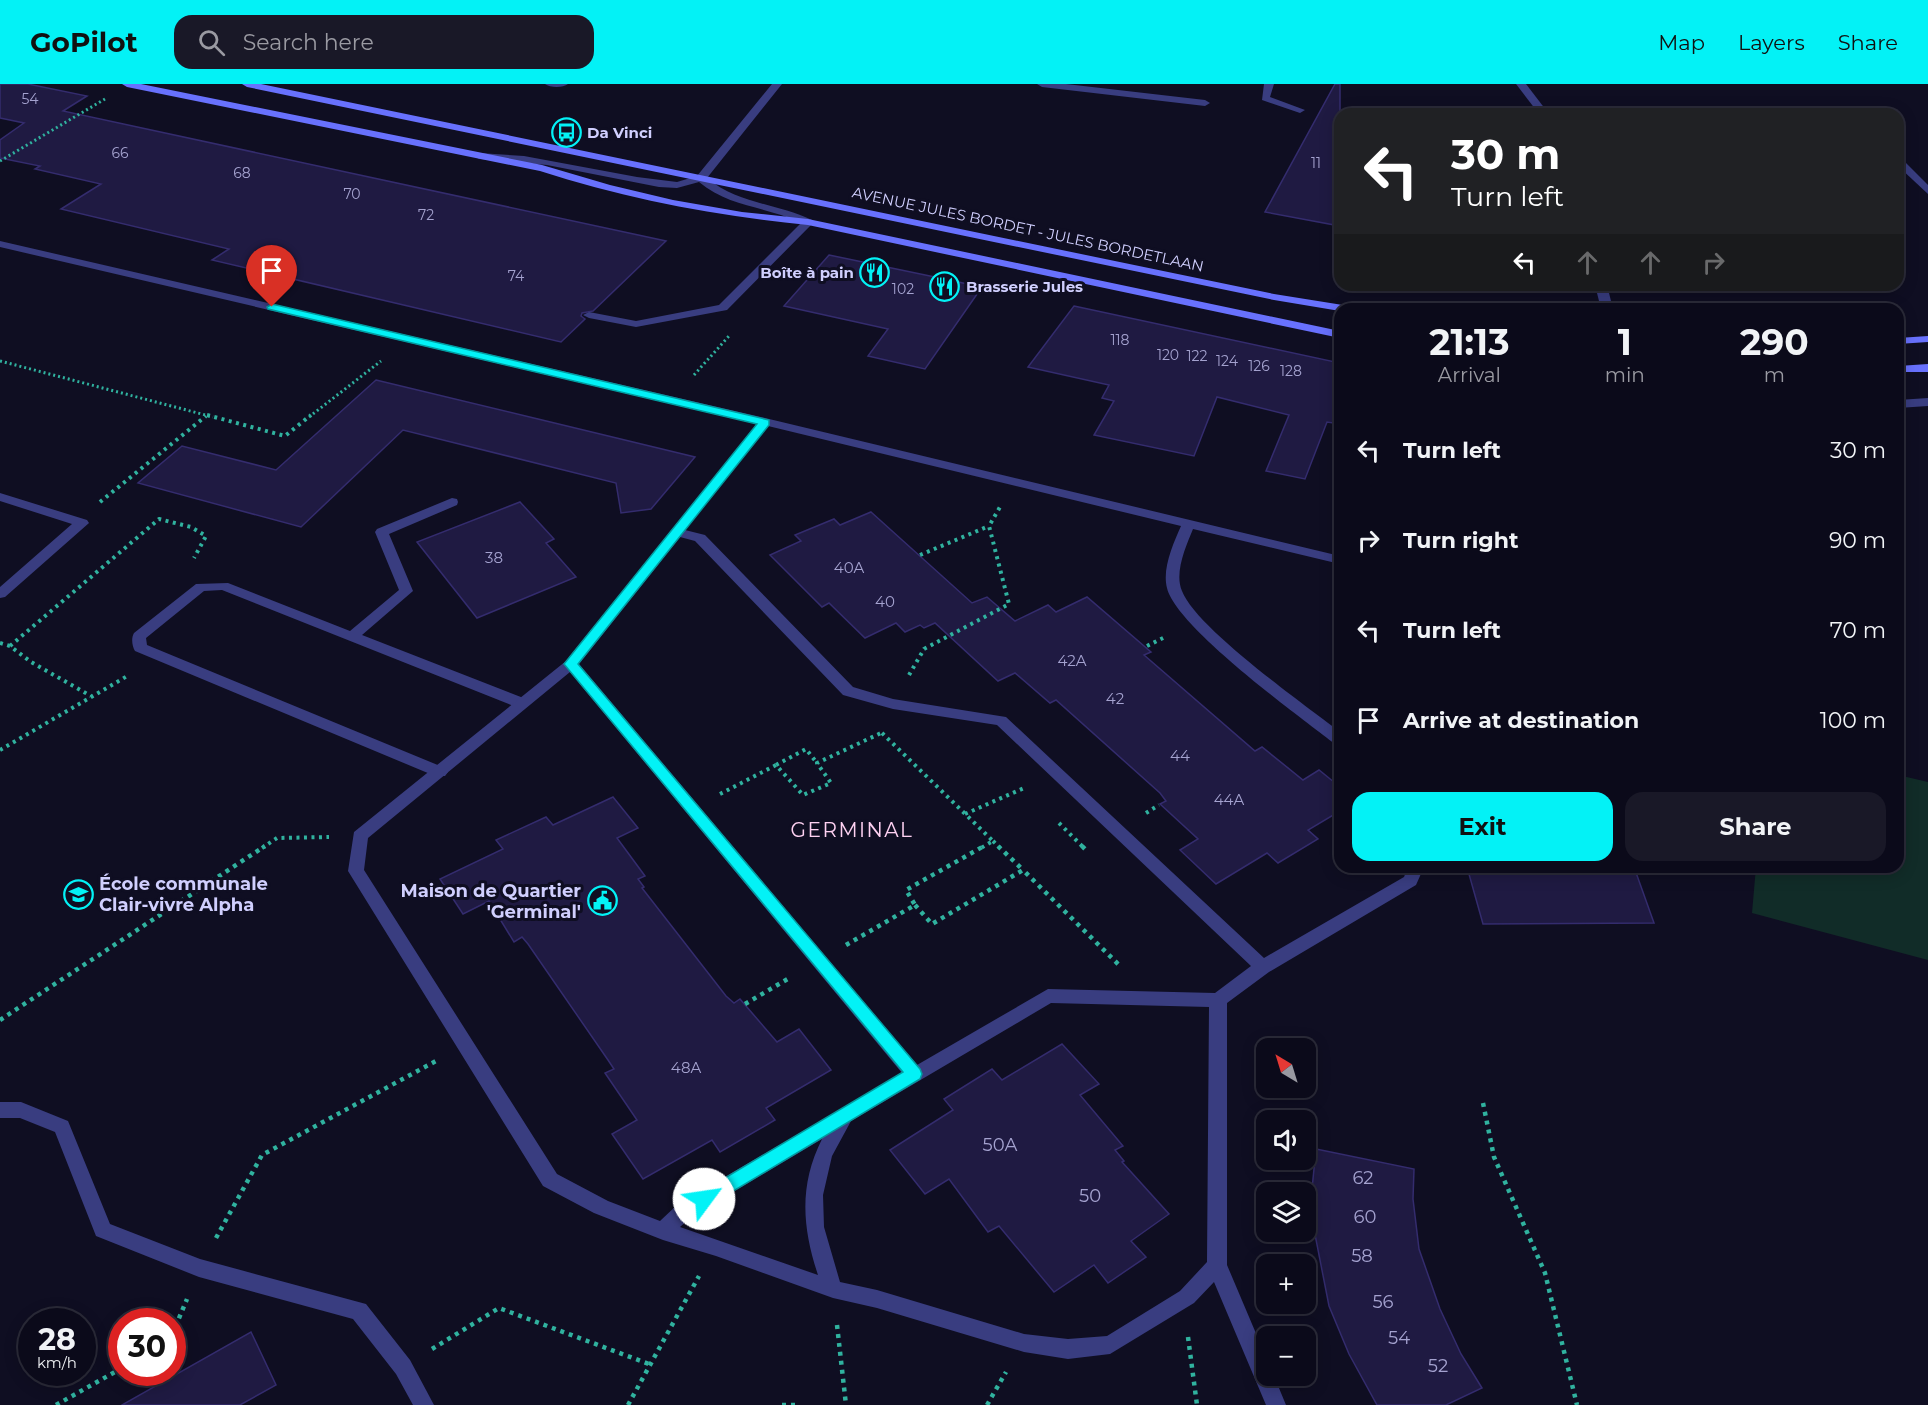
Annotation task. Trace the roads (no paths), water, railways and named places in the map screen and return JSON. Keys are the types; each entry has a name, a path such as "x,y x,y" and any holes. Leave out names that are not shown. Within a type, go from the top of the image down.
{"main road":[{"name":"AVENUE JULES BORDET - JULES BORDETLAAN","path":"128,84 542,168 597,186 742,216 808,222 1334,334"},
{"name":"AVENUE JULES BORDET - JULES BORDETLAAN","path":"247,84 1274,297 1334,307"},
{"path":"1904,341 1928,339"},
{"path":"1904,369 1928,368"}],"street":[{"path":"549,84 563,84"},
{"path":"701,178 777,84"},
{"path":"1042,84 1205,103"},
{"path":"1269,84 1265,98 1300,110"},
{"path":"1521,84 1539,108"},
{"name":"AVENUE JULES BORDET - JULES BORDETLAAN","path":"479,156 502,155 535,160 659,184 677,185 701,178 712,189 728,199 795,215 808,222"},
{"path":"1904,167 1928,191"},
{"path":"589,315 636,324 723,308 808,222"},
{"path":"0,244 765,422 1334,559"},
{"path":"1904,404 1928,402"},
{"path":"765,422 571,664 360,836 356,871 550,1180 601,1207 663,1231 716,1247 833,1289 877,1299 1023,1342 1068,1349 1110,1345 1187,1297 1217,1265"},
{"path":"0,497 82,523 0,594"},
{"path":"353,636 406,591 382,532 452,502"},
{"path":"1188,524 1177,550 1174,591 1194,621 1334,735"},
{"path":"677,532 700,538 848,691 893,704 1001,721 1263,967"},
{"path":"440,772 140,648 139,636 201,587 223,586 521,703"},
{"path":"571,664 914,1074"},
{"path":"663,1231 684,1211 1048,996 1218,1000 1263,967 1410,881 1413,873"},
{"path":"1218,1000 1217,1265 1276,1405"},
{"path":"0,1110 21,1110 62,1127 103,1230 199,1268 359,1311 403,1367 424,1405"},
{"path":"833,1289 821,1255 811,1214 821,1163 846,1115"}],"place":[{"name":"Da Vinci","path":"566,132"},
{"name":"Boîte à pain","path":"875,272"},
{"name":"Brasserie Jules","path":"945,286"},
{"name":"École communale Clair-vivre Alpha","path":"78,894"},
{"name":"Maison de Quartier 'Germinal'","path":"602,901"}],"district":[{"name":"GERMINAL","path":"852,830"}]}
